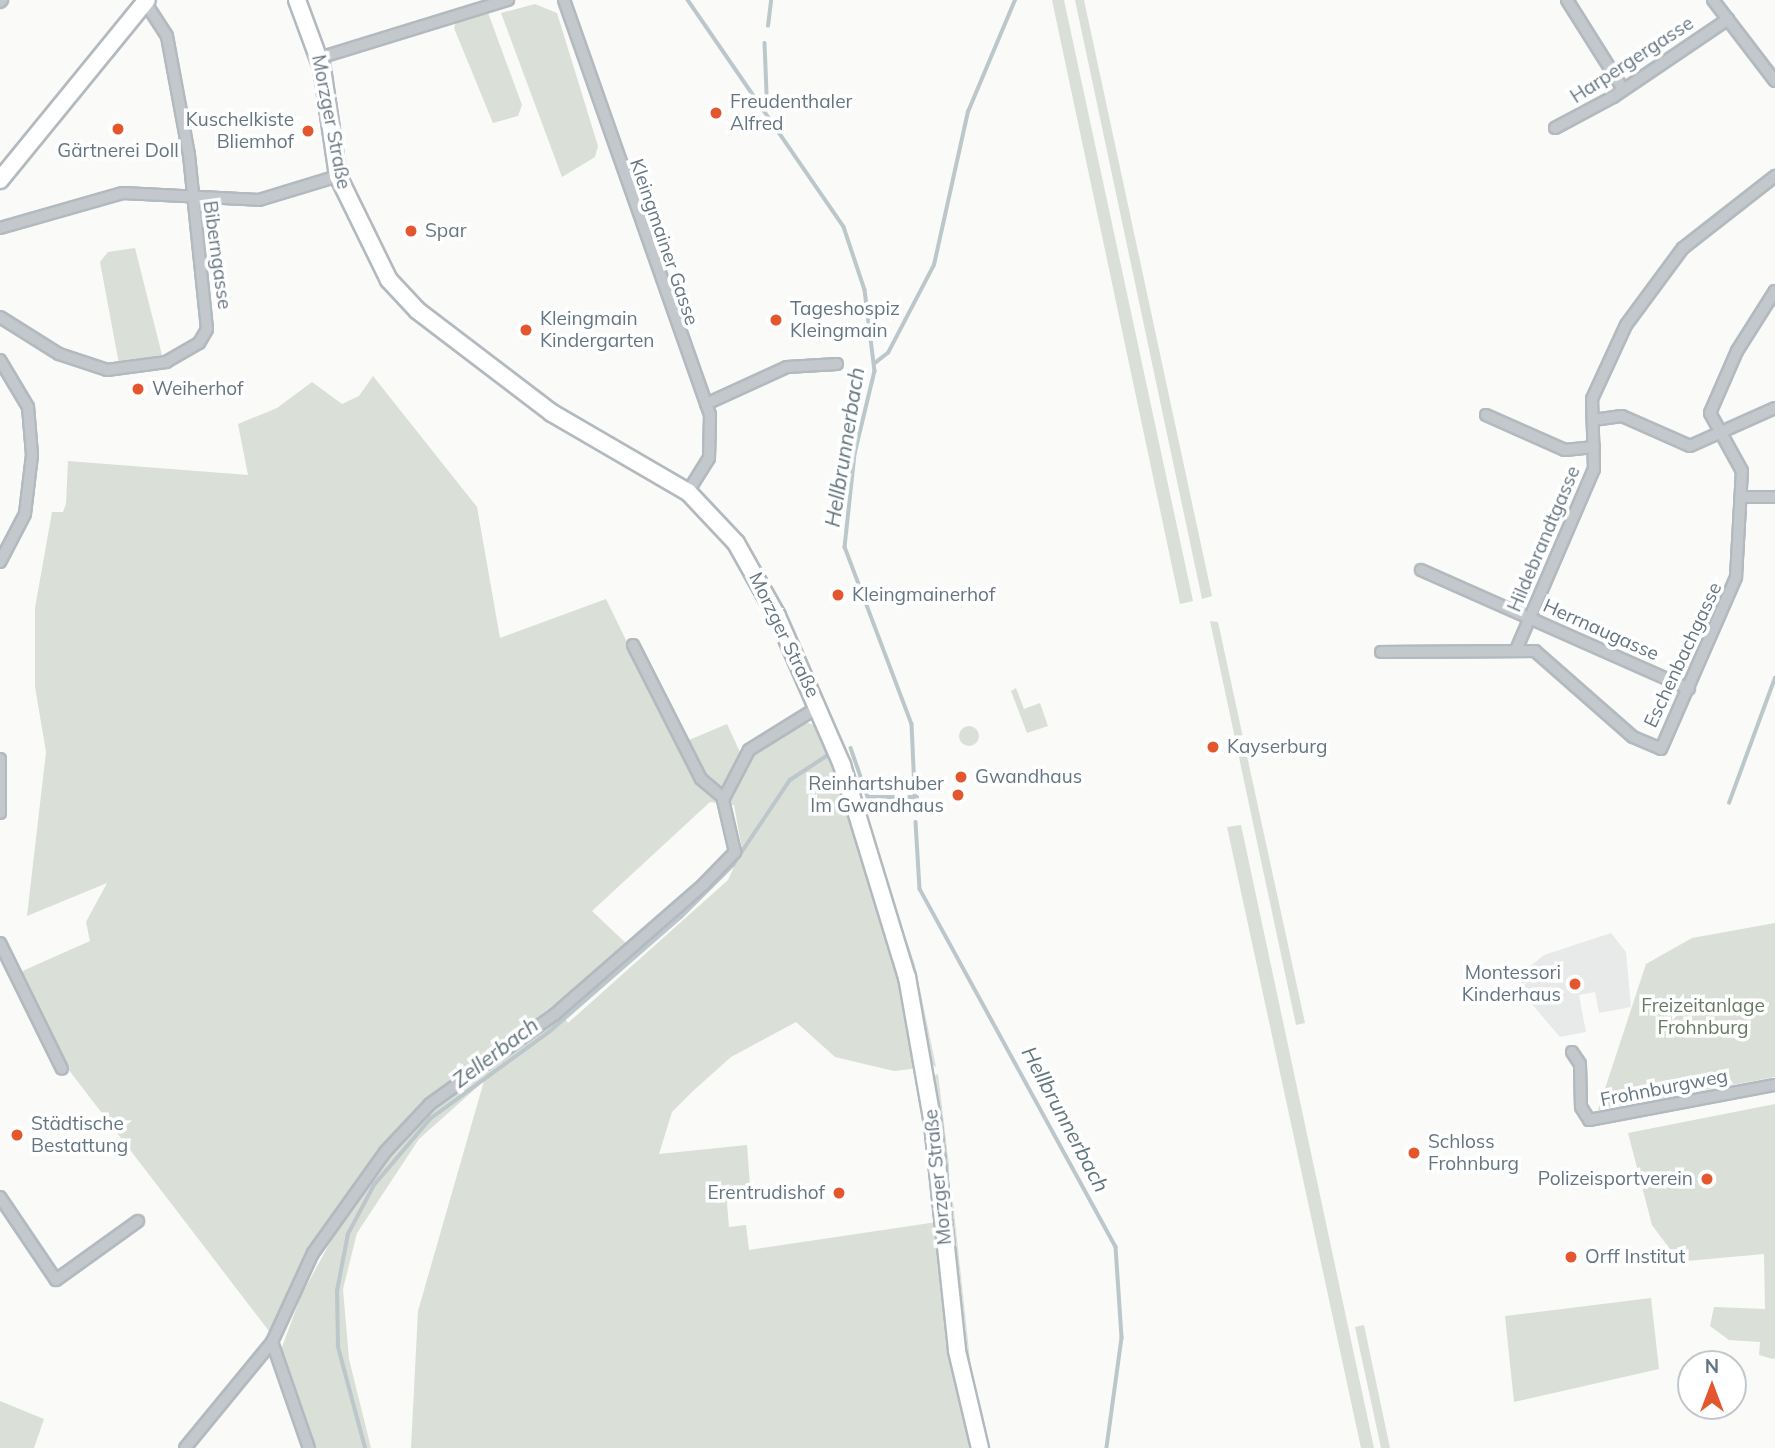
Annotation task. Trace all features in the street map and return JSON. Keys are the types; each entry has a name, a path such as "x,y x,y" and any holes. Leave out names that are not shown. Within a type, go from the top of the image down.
{"street":[{"name":"Morzger Straße","path":"297,0 319,58 338,176 378,264 418,311 552,413 688,492 748,561 818,707 881,883 913,1003 957,1351 980,1448"},
{"path":"319,58 508,0"},
{"name":"Kleingmainer Gasse","path":"564,0 706,404 709,458 688,492"},
{"path":"1567,0 1623,89"},
{"path":"1713,0 1775,81"},
{"path":"3,170 146,1"},
{"name":"Biberngasse","path":"0,317 59,354 107,370 152,366 188,352 199,343 209,316 167,36 146,1"},
{"name":"Harpergergasse","path":"1555,128 1623,89 1728,19"},
{"path":"0,228 123,192 191,193 259,200 338,176"},
{"name":"Hildebrandtgasse","path":"1516,650 1594,469 1593,396 1651,286 1707,226 1775,176"},
{"name":"Eschenbachgasse","path":"1381,652 1516,650 1552,661 1617,724 1661,749 1734,589 1744,498 1742,471 1710,413 1737,351 1775,290"},
{"path":"0,360 28,407 32,455 25,514 0,562"},
{"path":"706,404 787,367 837,364"},
{"path":"1592,420 1622,416 1690,446 1721,435 1736,424 1775,408"},
{"path":"1486,415 1566,450 1594,447"},
{"path":"1744,498 1775,497"},
{"name":"Herrnaugasse","path":"1421,570 1689,689"},
{"path":"185,1448 272,1342 343,1205 414,1121 615,966 735,852 724,798 701,779 633,645"},
{"path":"724,798 753,745 818,707"},
{"path":"0,759 0,813"},
{"path":"0,943 62,1069"},
{"name":"Frohnburgweg","path":"1572,1052 1580,1064 1581,1107 1589,1120 1775,1085"},
{"path":"0,1197 56,1280 138,1221"},
{"path":"272,1342 309,1448"}],"shaded area":[{"name":"Montessori Kinderhaus","path":"1611,933 1626,952 1631,1007 1599,1013 1595,992 1579,995 1586,1032 1560,1037 1529,1001 1518,976 1544,955"}],"green space":[{"path":"1052,0 1064,0 1193,601 1180,604"},
{"path":"1075,0 1084,0 1212,596 1202,599"},
{"path":"535,4 557,13 598,146 595,157 562,177 501,13"},
{"path":"487,10 522,105 518,116 493,123 454,28 457,19"},
{"path":"135,248 162,355 119,364 100,262 108,252"},
{"path":"373,376 477,507 500,638 606,599 677,745 727,724 745,763 778,734 806,722 819,727 897,960 919,1068 894,1071 835,1057 796,1022 731,1057 693,1091 672,1112 659,1154 747,1145 750,1186 726,1192 729,1227 746,1225 749,1250 937,1222 952,1362 972,1448 411,1448 418,1311 484,1081 419,1139 357,1233 343,1289 349,1359 371,1448 312,1448 279,1355 301,1296 345,1215 416,1124 562,1014 568,1023 728,880 742,849 734,805 710,802 592,911 630,947 422,1105 369,1162 320,1231 272,1335 55,1052 18,973 90,941 86,922 107,883 27,916 46,752 35,687 35,608 52,512 63,512 66,504 68,461 248,475 238,424 277,408 312,382 342,404 359,396"},
{"path":"1210,621 1218,622 1305,1023 1296,1025"},
{"path":"1016,688 1024,709 1040,703 1048,726 1027,733 1011,691"},
{"path":"969,726 976,729 979,736 976,743 969,746 962,743 959,736 962,729"},
{"path":"1241,825 1374,1448 1361,1448 1227,827"},
{"path":"896,910 915,965 936,1067 931,1064"},
{"name":"Freizeitanlage Frohnburg","path":"1775,923 1775,1077 1598,1110 1646,964 1692,938"},
{"path":"938,1074 949,1165 949,1193 933,1076"},
{"name":"Polizeisportverein","path":"1775,1104 1773,1359 1759,1355 1760,1342 1729,1340 1710,1326 1714,1307 1765,1309 1764,1254 1687,1261 1675,1256 1652,1225 1628,1133"},
{"path":"949,1202 953,1202 974,1397 962,1338"},
{"path":"1651,1298 1659,1369 1514,1402 1505,1316"},
{"path":"1364,1325 1390,1448 1381,1448 1355,1327"},
{"path":"0,1401 44,1419 34,1448 0,1448"}],"waterway":[{"name":"Hellbrunnerbach","path":"688,0 844,227 865,290 875,371 855,454 845,547 912,724 916,812"},
{"path":"768,26 771,0"},
{"path":"875,363 888,353 934,265 968,112 1015,0"},
{"path":"765,43 767,93"},
{"path":"1729,803 1775,678"},
{"name":"Zellerbach","path":"851,748 868,797 917,797"},
{"name":"Zellerbach","path":"365,1448 338,1347 337,1291 348,1234 374,1185 430,1119 549,1032 681,917 733,865 790,780 828,755"},
{"name":"Hellbrunnerbach","path":"916,822 920,889 1116,1247 1122,1338 1107,1448"}],"place":[{"name":"Freudenthaler Alfred","path":"716,113"},
{"name":"Gärtnerei Doll","path":"118,129"},
{"name":"Kuschelkiste Bliemhof","path":"308,131"},
{"name":"Spar","path":"411,231"},
{"name":"Tageshospiz Kleingmain","path":"776,320"},
{"name":"Kleingmain Kindergarten","path":"526,330"},
{"name":"Weiherhof","path":"138,389"},
{"name":"Kleingmainerhof","path":"838,595"},
{"name":"Kayserburg","path":"1213,747"},
{"name":"Gwandhaus","path":"961,777"},
{"name":"Reinhartshuber Im Gwandhaus","path":"958,795"},
{"name":"Montessori Kinderhaus","path":"1575,984"},
{"name":"Städtische Bestattung","path":"17,1135"},
{"name":"Schloss Frohnburg","path":"1414,1153"},
{"name":"Polizeisportverein","path":"1707,1179"},
{"name":"Erentrudishof","path":"839,1193"},
{"name":"Orff Institut","path":"1571,1257"}]}
